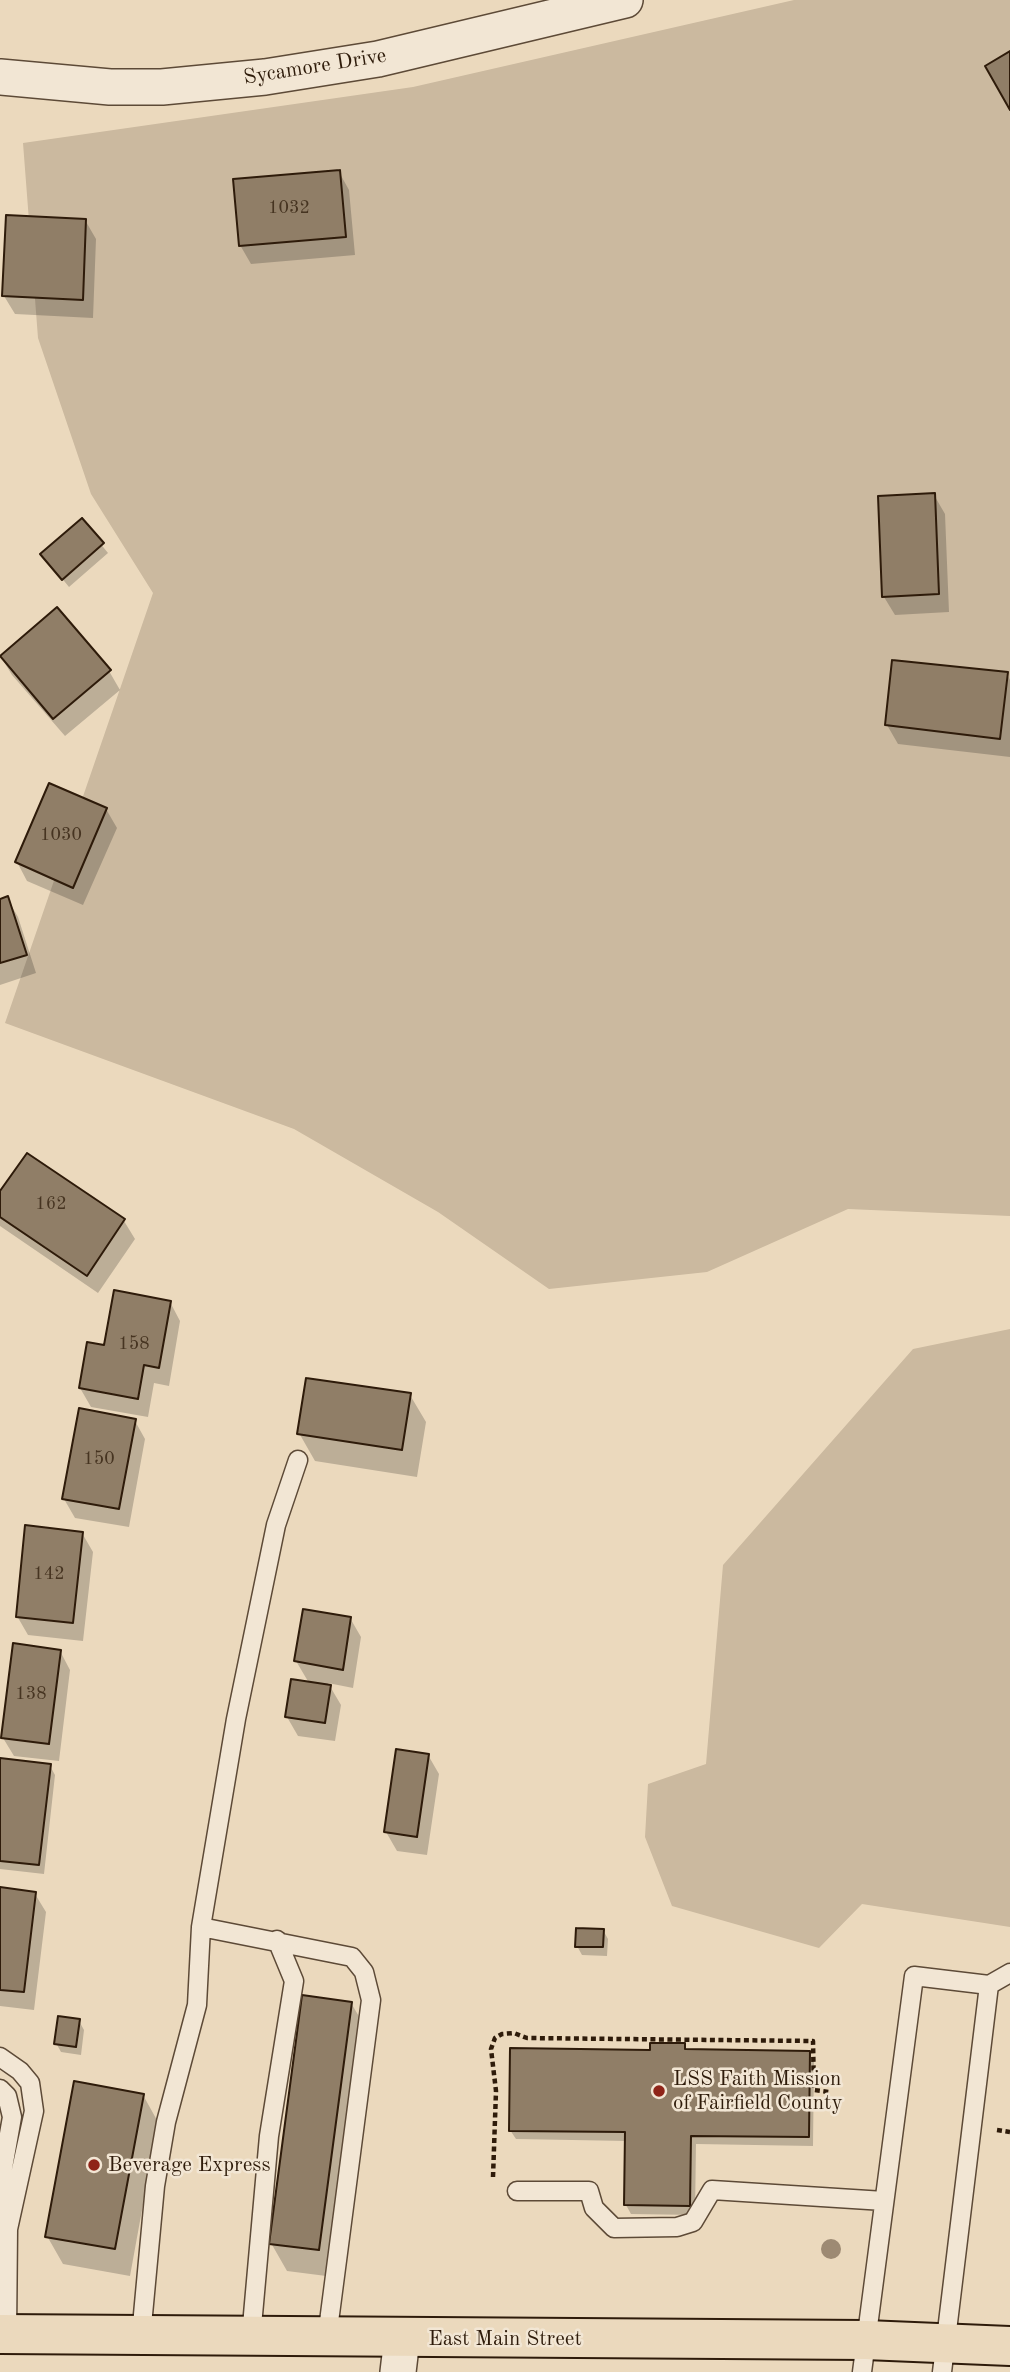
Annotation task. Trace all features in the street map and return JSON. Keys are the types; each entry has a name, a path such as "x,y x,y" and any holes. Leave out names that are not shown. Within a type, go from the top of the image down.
{"main road":[{"name":"East Main Street","path":"3,2334 327,2337 400,2355 864,2356 944,2359 1010,2346"}],"street":[{"name":"Sycamore Drive","path":"0,76 110,87 149,87 265,77 378,59 625,0"}],"lane":[{"path":"141,2336 155,2186 166,2122 197,2005 201,1927 236,1718 270,1551 298,1460"},
{"path":"201,1927 352,1957 364,1972 371,2000 327,2337"},
{"path":"251,2337 269,2136 294,1981 276,1940"},
{"path":"864,2356 914,1976 989,1984 1010,1973"},
{"path":"944,2359 989,1984"},
{"path":"0,2057 20,2071 30,2084 34,2111 4,2228"},
{"path":"0,2090 6,2096 12,2117 0,2185 4,2228 3,2334"},
{"path":"517,2191 589,2191 594,2208 614,2228 677,2227 693,2222 712,2190 884,2201"}],"path":[{"path":"517,2191 493,2179 496,2091 491,2049 495,2038 502,2034 514,2033 527,2038 813,2041 814,2090 829,2092"}],"shaded area":[{"path":"794,0 1010,0 1010,1216 848,1209 707,1272 549,1289 438,1212 294,1129 5,1023 153,593 91,494 38,338 23,143 413,87"},
{"path":"1010,1329 1010,1927 862,1904 819,1948 672,1906 645,1837 648,1784 706,1764 723,1565 913,1349"}],"building":[{"path":"1010,51 1010,110 985,66"},
{"path":"340,170 346,237 239,246 233,179"},
{"path":"6,215 86,219 83,300 2,296"},
{"path":"935,493 939,594 882,597 878,496"},
{"path":"82,518 104,543 62,580 40,554"},
{"path":"57,607 111,670 53,719 0,656"},
{"path":"892,660 1008,672 1000,739 885,725"},
{"path":"49,783 107,808 73,888 15,862"},
{"path":"8,896 27,955 0,963 0,899"},
{"path":"27,1153 125,1219 87,1276 0,1217 0,1191"},
{"path":"114,1290 171,1301 159,1368 144,1365 138,1399 79,1388 87,1342 104,1345"},
{"path":"306,1378 411,1393 402,1450 297,1434"},
{"path":"79,1408 136,1419 119,1509 62,1499"},
{"path":"25,1525 83,1532 73,1623 16,1617"},
{"path":"303,1609 351,1617 343,1670 294,1661"},
{"path":"13,1643 61,1650 49,1744 1,1738"},
{"path":"291,1679 331,1685 325,1723 285,1717"},
{"path":"396,1749 429,1754 417,1837 384,1832"},
{"path":"0,1758 51,1764 39,1865 0,1861"},
{"path":"0,1887 36,1892 24,1992 0,1990"},
{"path":"576,1928 604,1929 603,1947 575,1947"},
{"path":"302,1995 352,2002 319,2250 269,2244"},
{"path":"58,2016 80,2019 76,2047 54,2044"},
{"name":"LSS Faith Mission of Fairfield County","path":"650,2043 685,2043 685,2049 810,2051 809,2137 691,2136 690,2206 624,2205 625,2132 509,2131 510,2048 650,2050"},
{"name":"Beverage Express","path":"74,2081 144,2094 115,2249 45,2237"}],"place":[{"name":"LSS Faith Mission of Fairfield County","path":"659,2091"},
{"name":"Beverage Express","path":"94,2165"}]}
